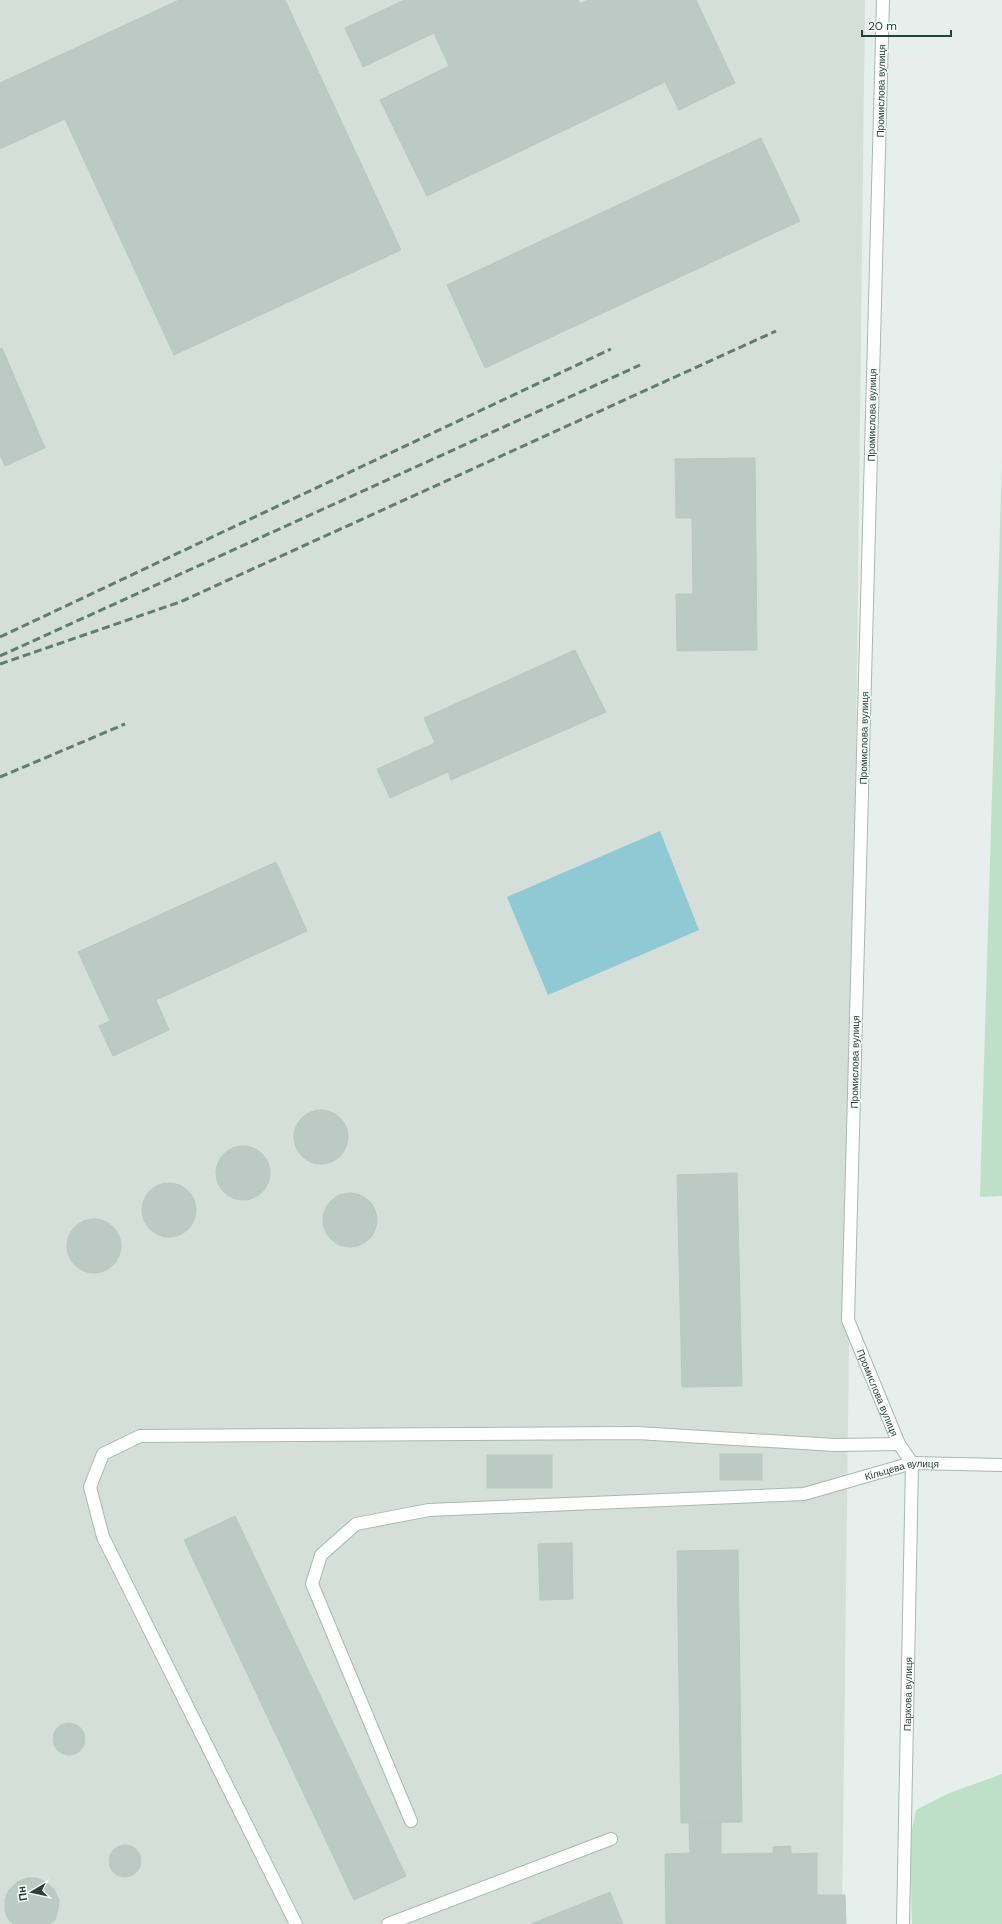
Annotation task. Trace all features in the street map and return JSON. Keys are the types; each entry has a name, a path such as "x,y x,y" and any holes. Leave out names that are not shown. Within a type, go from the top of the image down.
{"street":[{"name":"Промислова вулиця","path":"883,0 848,1320 899,1444 912,1463"},
{"path":"296,1924 103,1538 90,1487 103,1454 140,1436 638,1433 835,1445 899,1444"},
{"name":"Кільцева вулиця","path":"411,1821 312,1584 321,1555 356,1524 429,1510 804,1494 912,1463 1002,1465"},
{"name":"Паркова вулиця","path":"903,1924 912,1463"},
{"path":"388,1924 611,1838"}],"shaded area":[{"path":"0,0 865,0 842,1924 0,1924"}],"green space":[{"path":"1002,459 1002,1196 980,1197"},
{"path":"1002,1774 1002,1924 912,1924 910,1839 916,1810 947,1794"}],"water":[{"path":"660,831 699,930 548,995 507,897"}],"building":[{"path":"179,0 285,0 401,250 174,355 65,119 0,149 0,83"},
{"path":"404,0 578,0 580,4 588,0 696,0 735,83 679,110 665,82 427,196 380,100 449,66 434,33 363,67 345,28"},
{"path":"761,138 800,221 485,368 447,285"},
{"path":"2,348 45,448 5,466 0,455 0,349"},
{"path":"755,458 757,650 677,651 676,594 693,594 692,518 676,518 675,459"},
{"path":"575,650 606,712 451,780 448,772 390,798 377,769 435,743 424,718"},
{"path":"276,862 307,931 156,1000 169,1030 113,1056 99,1026 110,1021 78,952"},
{"path":"321,1110 331,1112 340,1118 346,1127 348,1137 346,1147 340,1156 331,1162 321,1164 311,1162 302,1156 296,1147 294,1137 296,1127 302,1118 311,1112"},
{"path":"243,1146 253,1148 262,1154 268,1163 270,1173 268,1183 262,1192 253,1198 243,1200 233,1198 224,1192 218,1183 216,1173 218,1163 224,1154 233,1148"},
{"path":"737,1173 742,1386 682,1387 677,1175"},
{"path":"169,1183 179,1185 188,1191 194,1200 196,1210 194,1220 188,1229 179,1235 169,1237 159,1235 150,1229 144,1220 142,1210 144,1200 150,1191 159,1185"},
{"path":"350,1193 360,1195 369,1201 375,1210 377,1220 375,1230 369,1239 360,1245 350,1247 340,1245 331,1239 325,1230 323,1220 325,1210 331,1201 340,1195"},
{"path":"94,1219 104,1221 113,1227 119,1236 121,1246 119,1256 113,1265 104,1271 94,1273 84,1271 75,1265 69,1256 67,1246 69,1236 75,1227 84,1221"},
{"path":"720,1454 762,1454 762,1480 720,1480"},
{"path":"487,1455 552,1455 552,1488 487,1488"},
{"path":"235,1516 406,1876 354,1900 184,1540"},
{"path":"572,1543 573,1599 540,1600 538,1544"},
{"path":"738,1550 742,1822 681,1823 677,1551"},
{"path":"66,1723 72,1723 82,1730 85,1739 84,1745 78,1752 72,1755 66,1755 56,1748 53,1742 53,1736 60,1726"},
{"path":"721,1822 721,1854 773,1853 773,1847 791,1846 791,1854 817,1853 817,1895 845,1895 846,1924 666,1924 665,1854 690,1853 689,1823"},
{"path":"122,1845 128,1845 138,1852 141,1861 140,1867 134,1874 128,1877 122,1877 112,1870 109,1864 109,1858 116,1848"},
{"path":"27,1878 37,1878 47,1883 54,1889 59,1900 58,1910 55,1920 50,1924 13,1924 8,1919 5,1910 5,1899 9,1890 17,1882"},
{"path":"610,1892 623,1924 531,1924"}],"railway":[{"path":"0,664 180,602 776,331"},
{"path":"0,637 611,349"},
{"path":"0,656 640,365"},
{"path":"0,777 125,724"}]}
